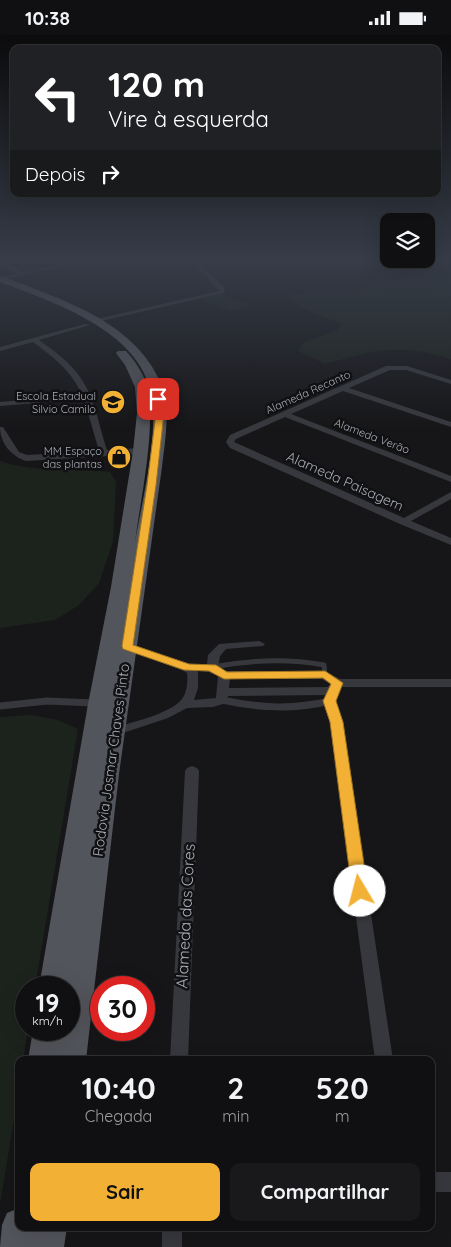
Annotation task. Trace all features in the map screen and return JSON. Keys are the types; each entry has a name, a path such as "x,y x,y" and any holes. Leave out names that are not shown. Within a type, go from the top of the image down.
{"main road":[{"name":"Rodovia Josmar Chaves Pinto","path":"55,976 98,704 120,587 160,413 156,386 144,362 130,346 82,316"},
{"name":"Rodovia Josmar Chaves Pinto","path":"72,1056 127,646 143,485 140,451 144,413 141,387 131,364 92,322"},
{"path":"66,903 91,903"},
{"path":"44,1056 46,1041"},
{"path":"16,1247 18,1231"},
{"path":"47,1247 49,1231"}],"street":[{"path":"2,347 35,340 119,316"},
{"path":"35,340 60,360 77,379 86,397 104,453"},
{"name":"Alameda Recanto","path":"230,442 233,437 389,368 407,367 451,382"},
{"path":"343,389 451,425"},
{"path":"0,404 86,397"},
{"name":"Alameda Verão","path":"284,414 451,479"},
{"path":"0,429 19,457 140,451"},
{"name":"Alameda Paisagem","path":"230,442 233,446 451,542"},
{"path":"404,522 451,495"},
{"path":"212,667 214,655 217,650 223,647 259,644"},
{"path":"127,646 188,667 212,667 224,675 325,675 333,692 383,1056"},
{"path":"186,704 194,681 193,672 188,667"},
{"path":"223,696 224,675"},
{"path":"114,732 171,712 186,704 212,703 223,696 333,692 451,683"},
{"name":"Alameda das Cores","path":"179,1056 192,771"},
{"path":"435,1182 451,1181"},
{"path":"172,1231 172,1247"}],"lane":[{"path":"212,667 240,662 287,660 324,665 325,675"},
{"path":"0,706 38,700 68,700 98,704"}],"shaded area":[{"path":"319,316 451,316 451,359 416,351 387,350 325,364 298,351 304,342 336,331 343,324"},
{"path":"0,461 40,469 110,472 116,482 113,541 99,583 79,605 55,620 0,628"},
{"path":"31,715 58,720 78,729 37,976 15,976 15,1041 26,1041 24,1056 15,1056 15,1113 0,1204 0,717"}],"place":[{"name":"Escola Estadual Silvio Camilo","path":"113,402"},
{"name":"MM Espaço das plantas","path":"119,457"}],"route":[{"path":"158,399 160,413 152,485 127,646 188,667 212,667 224,675 325,675 337,683 332,691 330,701 336,722 360,891"}]}
